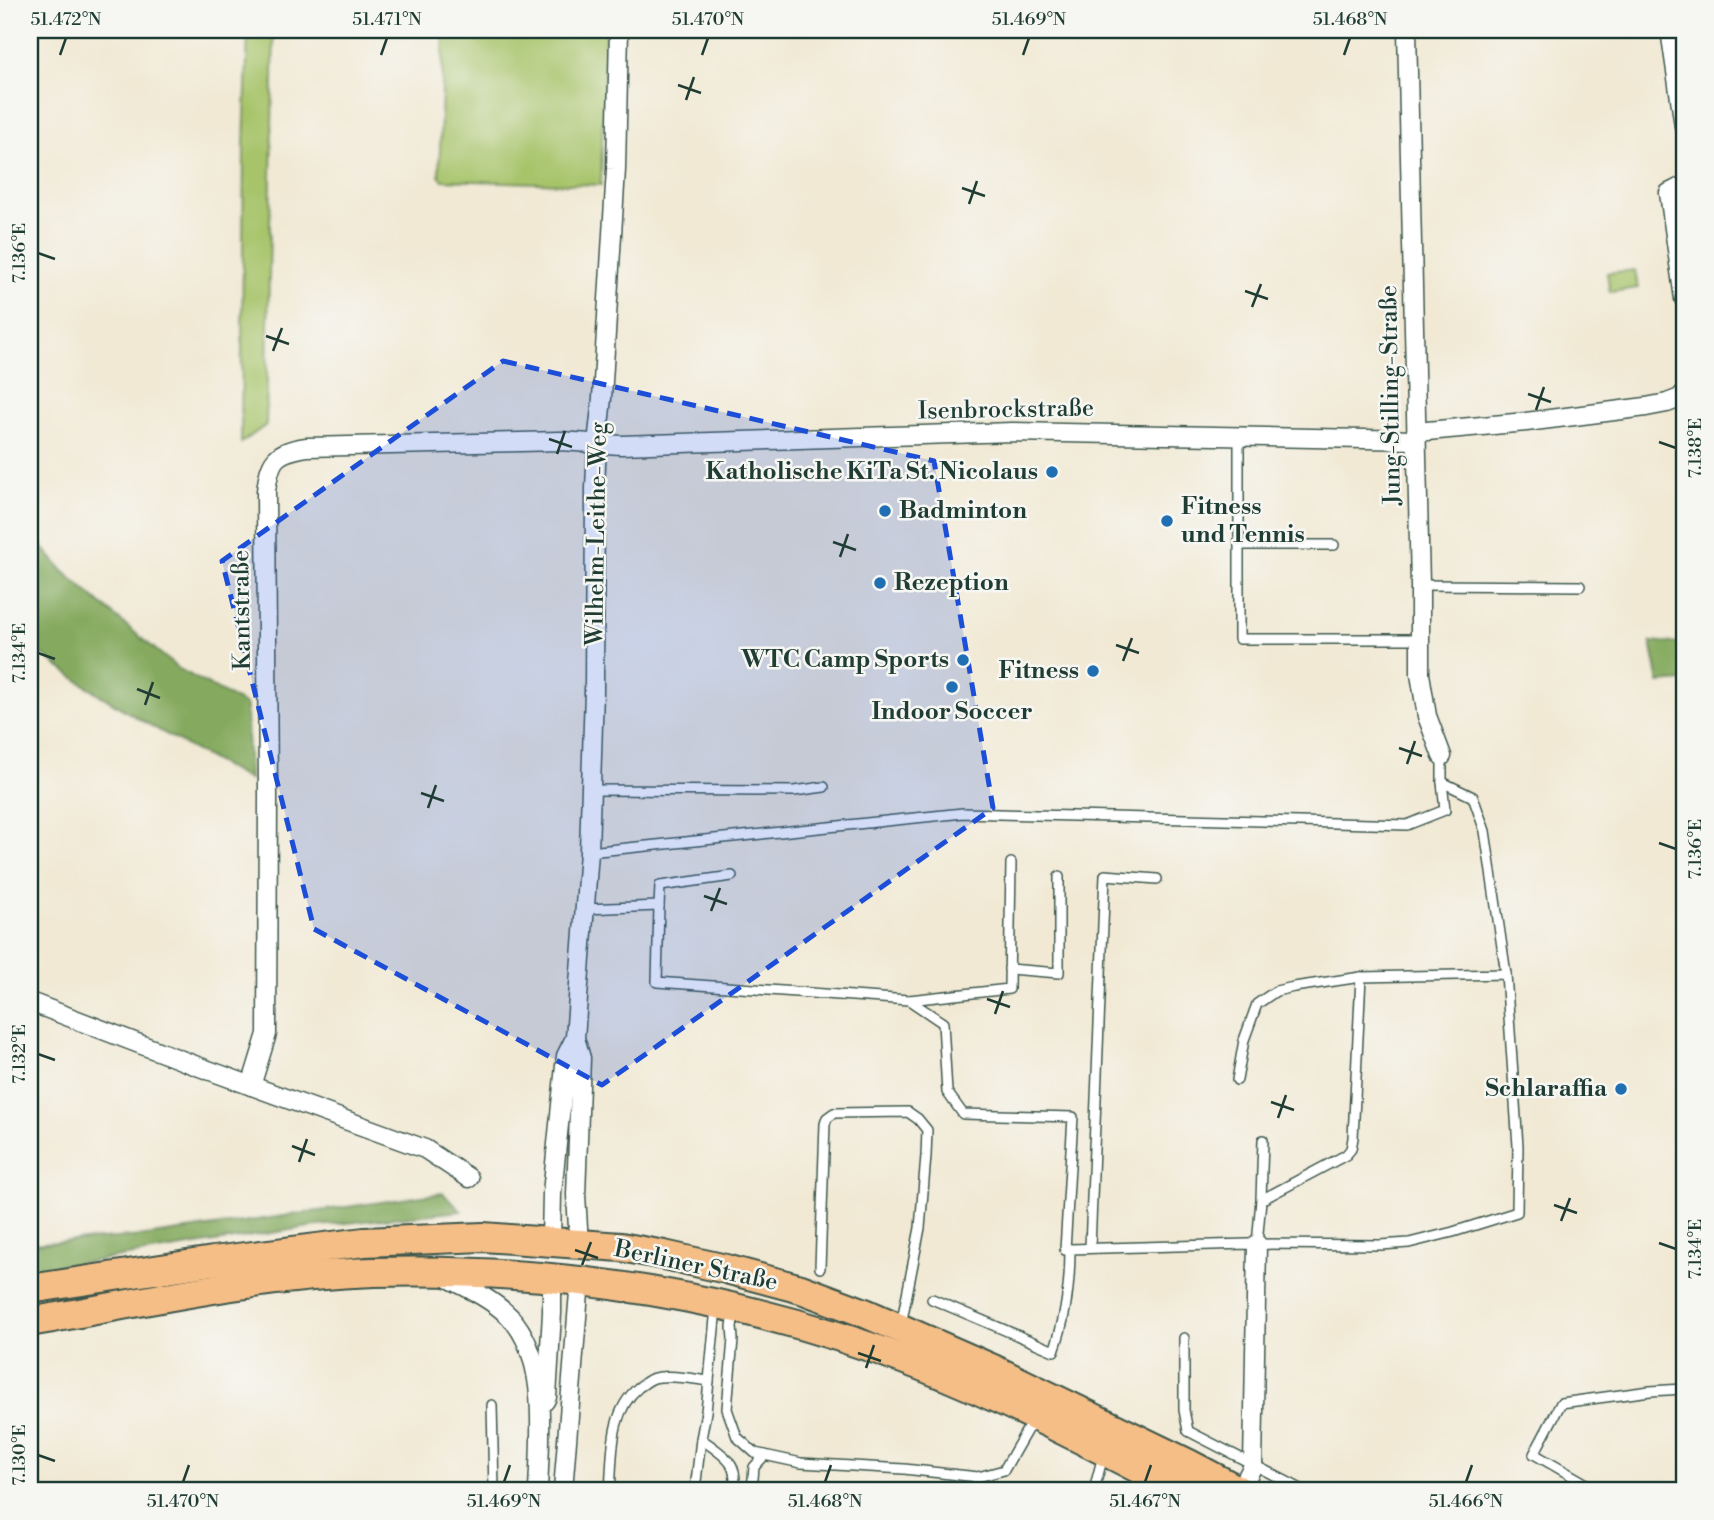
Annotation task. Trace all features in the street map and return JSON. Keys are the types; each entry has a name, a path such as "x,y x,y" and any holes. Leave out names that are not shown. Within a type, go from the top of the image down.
{"main road":[{"name":"Berliner Straße","path":"30,1289 213,1261 364,1242 483,1237 632,1249 726,1269 802,1290 901,1328 993,1369 1239,1490"},
{"name":"Wilhelm-Leithe-Weg","path":"551,1241 566,1279"},
{"name":"Wilhelm-Leithe-Weg","path":"566,1279 579,1244"},
{"name":"Berliner Straße","path":"30,1322 230,1287 310,1276 373,1272 467,1272 566,1279 657,1292 726,1306 805,1327 908,1361 1049,1422 1180,1490"}],"street":[{"name":"Wilhelm-Leithe-Weg","path":"579,1244 576,1195 581,1058 575,1038 586,909 592,790 597,444 616,169 619,30"},
{"name":"Jung-Stilling-Straße","path":"1407,30 1420,674 1427,716 1442,756"},
{"path":"1670,30 1684,126"},
{"path":"1684,187 1669,193 1680,244 1684,299"},
{"name":"Isenbrockstraße","path":"597,444 1013,432 1239,437 1416,436 1646,407 1667,403 1680,398 1684,393"},
{"name":"Kantstraße","path":"251,1086 267,1034 265,491 269,470 278,456 307,446 560,441 597,444"},
{"path":"30,1002 425,1149 469,1178"},
{"name":"Wilhelm-Leithe-Weg","path":"551,1241 552,1194 566,1056 575,1038"},
{"path":"1239,1490 1253,1466 1257,1244"},
{"path":"436,1272 482,1296 509,1316 520,1330 531,1353 541,1406 538,1490"},
{"path":"541,1406 547,1397 552,1314 566,1279"},
{"path":"563,1490 566,1279"}],"lane":[{"path":"1239,437 1238,639 1420,639"},
{"path":"1239,545 1334,545"},
{"path":"1420,586 1580,586"},
{"path":"589,852 963,813 1407,825 1446,810 1442,756"},
{"path":"1066,1251 1090,1248 1257,1244 1409,1243 1517,1212 1518,1146 1506,974 1485,831 1473,797 1442,782"},
{"path":"592,790 794,791 824,787"},
{"path":"732,876 660,886 657,982 909,1000 1009,989 1011,863"},
{"path":"1090,1248 1105,875 1157,878"},
{"path":"1009,969 1059,973 1059,877"},
{"path":"586,909 659,905"},
{"path":"1237,1080 1244,1040 1257,1004 1276,991 1361,977 1506,974"},
{"path":"1261,1200 1346,1155 1351,1149 1361,977"},
{"path":"909,1000 943,1023 947,1092 963,1114 1073,1118 1066,1251 1068,1295 1062,1328 1054,1351 932,1299"},
{"path":"820,1268 827,1118 834,1113 908,1112 927,1130 920,1228 901,1328"},
{"path":"1257,1244 1263,1140"},
{"path":"695,1490 709,1381 726,1306"},
{"path":"726,1306 733,1339 727,1409 737,1437 755,1453 801,1463 904,1469 978,1477 1004,1470 1028,1428 1049,1422"},
{"path":"1184,1338 1184,1410 1188,1432 1303,1490"},
{"path":"610,1490 616,1422 622,1407 634,1392 652,1379 664,1377 709,1381"},
{"path":"1597,1490 1534,1454 1561,1403 1684,1389"},
{"path":"492,1405 494,1490"},
{"path":"701,1439 732,1465 734,1490"},
{"path":"1094,1490 1105,1451"},
{"path":"752,1490 754,1467 765,1455"},
{"path":"976,1490 978,1477"}],"highlighted area":[{"path":"503,361 934,461 993,808 602,1085 314,929 222,561"}],"green space":[{"path":"248,30 274,30 266,425 241,443 244,146"},
{"path":"444,30 605,30 601,185 443,180 439,176"},
{"path":"1635,270 1638,288 1610,292 1607,273"},
{"path":"30,533 62,570 179,669 246,705 249,780 109,701 30,645"},
{"path":"1651,642 1684,643 1684,681 1659,683"},
{"path":"443,1193 461,1211 309,1227 30,1269 30,1244 145,1236"}],"place":[{"name":"Katholische KiTa St. Nicolaus","path":"1052,472"},
{"name":"Badminton","path":"885,511"},
{"name":"Fitness und Tennis","path":"1167,521"},
{"name":"Rezeption","path":"880,583"},
{"name":"WTC Camp Sports","path":"963,660"},
{"name":"Fitness","path":"1093,671"},
{"name":"Indoor Soccer","path":"952,687"},
{"name":"Schlaraffia","path":"1621,1089"}]}
